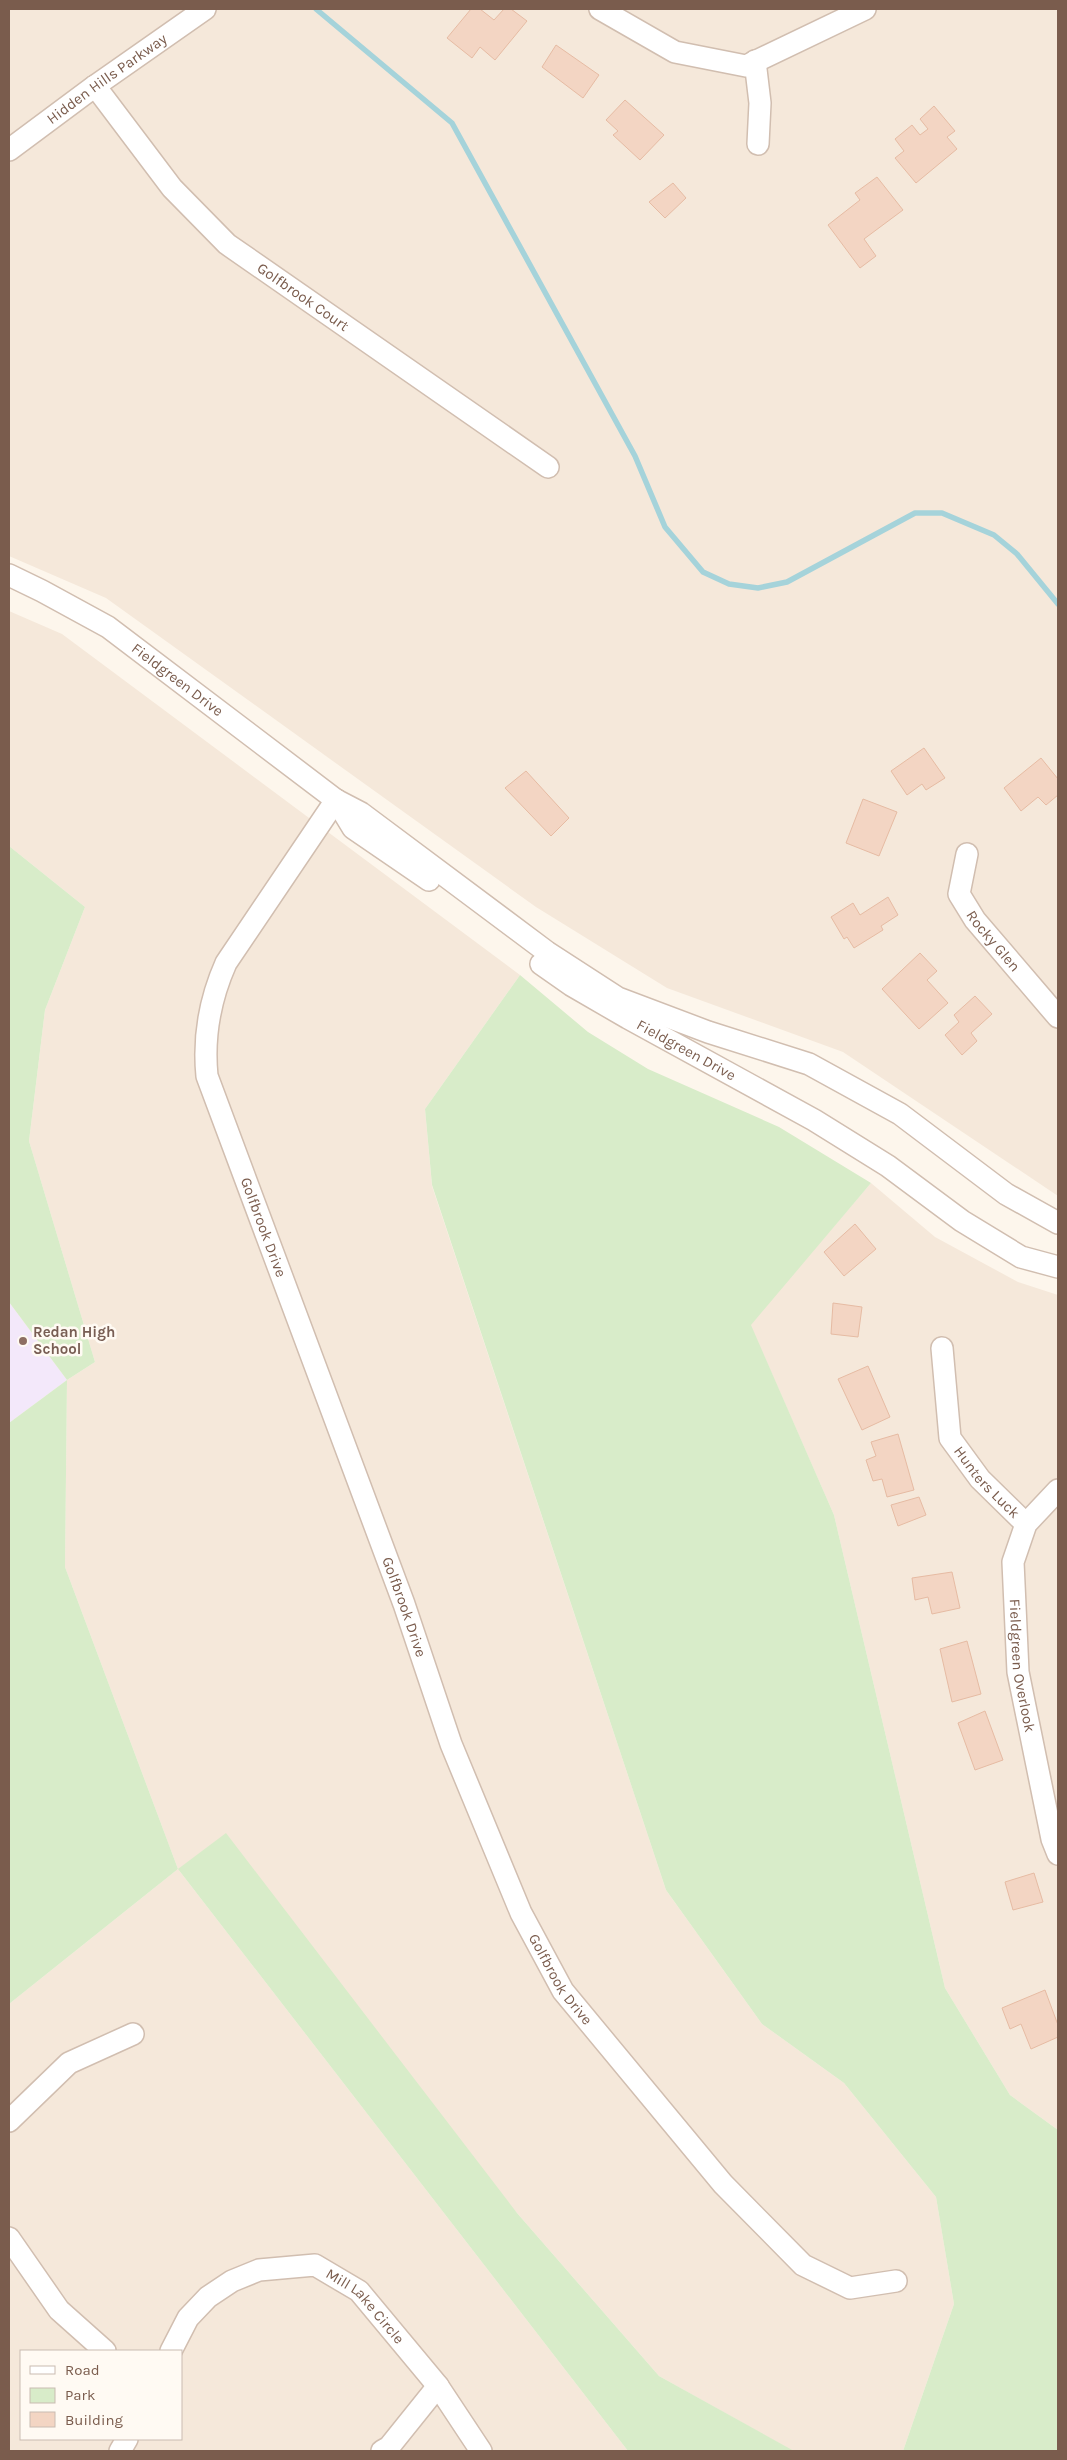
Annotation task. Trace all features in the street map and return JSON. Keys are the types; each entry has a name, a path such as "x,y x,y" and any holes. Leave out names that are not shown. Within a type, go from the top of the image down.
{"street":[{"name":"Hidden Hills Parkway","path":"9,150 95,86 205,9"},
{"path":"600,9 675,52 746,66 865,9"},
{"path":"755,61 760,103 758,144"},
{"name":"Golfbrook Court","path":"95,86 172,188 227,244 548,467"},
{"name":"Fieldgreen Drive","path":"9,575 108,627 336,800 362,813 548,952 618,998 708,1032 809,1064 900,1114 1006,1194 1058,1222"},
{"name":"Fieldgreen Drive","path":"336,800 352,828 423,876 571,985 814,1120 888,1166 962,1221 1021,1256 1058,1267"},
{"name":"Golfbrook Drive","path":"336,800 226,963 214,989 204,1047 207,1076 404,1604 451,1744 521,1913 563,1991 710,2169 803,2265 850,2288 896,2281"},
{"name":"Rocky Glen","path":"967,854 959,894 975,920 1058,1017"},
{"name":"Hunters Luck","path":"942,1348 950,1438 980,1479 1026,1524"},
{"name":"Fieldgreen Overlook","path":"1058,1490 1026,1524 1013,1562 1018,1672 1052,1839 1058,1854"},
{"path":"9,2121 68,2064 133,2034"},
{"path":"9,2238 59,2310 104,2350"},
{"name":"Mill Lake Circle","path":"172,2350 188,2318 208,2297 232,2281 259,2270 315,2265 360,2292 438,2386 481,2451"},
{"path":"382,2451 389,2447 438,2386"},
{"path":"120,2451 126,2440"}],"shaded area":[{"path":"9,9 1058,9 1058,1196 843,1052 667,988 536,907 106,598 9,556"},
{"path":"9,611 62,634 520,975 425,1109 432,1186 666,1890 762,2024 844,2083 936,2197 954,2304 903,2451 791,2450 659,2376 517,2213 178,1869 65,1567 67,1380 95,1362 29,1141 45,1010 85,907 9,846"},
{"path":"871,1183 935,1237 1018,1282 1058,1295 1058,2130 1010,2095 945,1988 834,1515 750,1324"},
{"name":"Redan High School","path":"9,1302 67,1380 9,1423"},
{"path":"178,1869 628,2451 9,2451 9,2004"}],"green space":[{"path":"9,846 85,907 45,1010 29,1141 95,1362 67,1380 9,1302"},
{"path":"520,975 588,1032 648,1069 779,1127 871,1183 751,1325 834,1515 945,1988 1010,2095 1058,2130 1058,2451 903,2451 954,2304 936,2197 844,2083 762,2024 666,1890 432,1185 425,1109"},
{"path":"67,1380 65,1567 178,1869 9,2004 9,1423"},
{"path":"226,1833 517,2213 659,2376 794,2451 628,2451 178,1869"}],"building":[{"path":"471,9 480,9 494,20 504,9 511,9 527,21 495,60 480,47 472,58 447,38"},
{"path":"556,45 599,75 583,98 542,67"},
{"path":"625,100 664,135 640,160 613,135 618,131 606,120"},
{"path":"934,106 955,131 947,137 957,149 916,183 895,158 904,151 895,139 912,125 920,135 928,129 920,119"},
{"path":"877,177 903,210 864,239 876,256 860,268 828,225 860,200 855,193"},
{"path":"673,183 686,198 665,218 649,202"},
{"path":"924,748 945,778 926,790 922,784 907,795 891,771"},
{"path":"1041,758 1058,779 1058,795 1046,805 1038,797 1021,811 1004,788"},
{"path":"526,771 569,818 551,836 505,788"},
{"path":"863,799 897,812 879,856 846,843"},
{"path":"888,897 898,915 881,926 883,930 854,948 847,937 844,939 831,917 853,903 860,915"},
{"path":"920,953 937,971 927,980 948,1003 919,1029 882,989"},
{"path":"975,996 992,1014 971,1033 977,1041 962,1055 945,1035 959,1022 954,1015"},
{"path":"855,1224 876,1249 844,1276 824,1252"},
{"path":"833,1303 862,1307 858,1337 831,1334"},
{"path":"868,1366 890,1417 862,1430 838,1379"},
{"path":"898,1434 914,1490 887,1497 882,1479 873,1481 866,1460 876,1456 871,1442"},
{"path":"919,1497 926,1515 898,1526 891,1505"},
{"path":"952,1572 960,1608 932,1614 928,1597 915,1600 912,1578"},
{"path":"967,1641 981,1694 952,1702 940,1649"},
{"path":"985,1711 1003,1760 975,1770 958,1723"},
{"path":"1034,1873 1043,1902 1013,1910 1005,1882"},
{"path":"1045,1990 1058,2025 1058,2037 1031,2049 1021,2024 1010,2029 1002,2008"}],"waterway":[{"path":"316,9 452,123 635,456 665,527 703,572 729,584 758,588 787,582 915,513 942,513 994,535 1017,554 1058,604"}],"place":[{"name":"Redan High School","path":"23,1341"}]}
